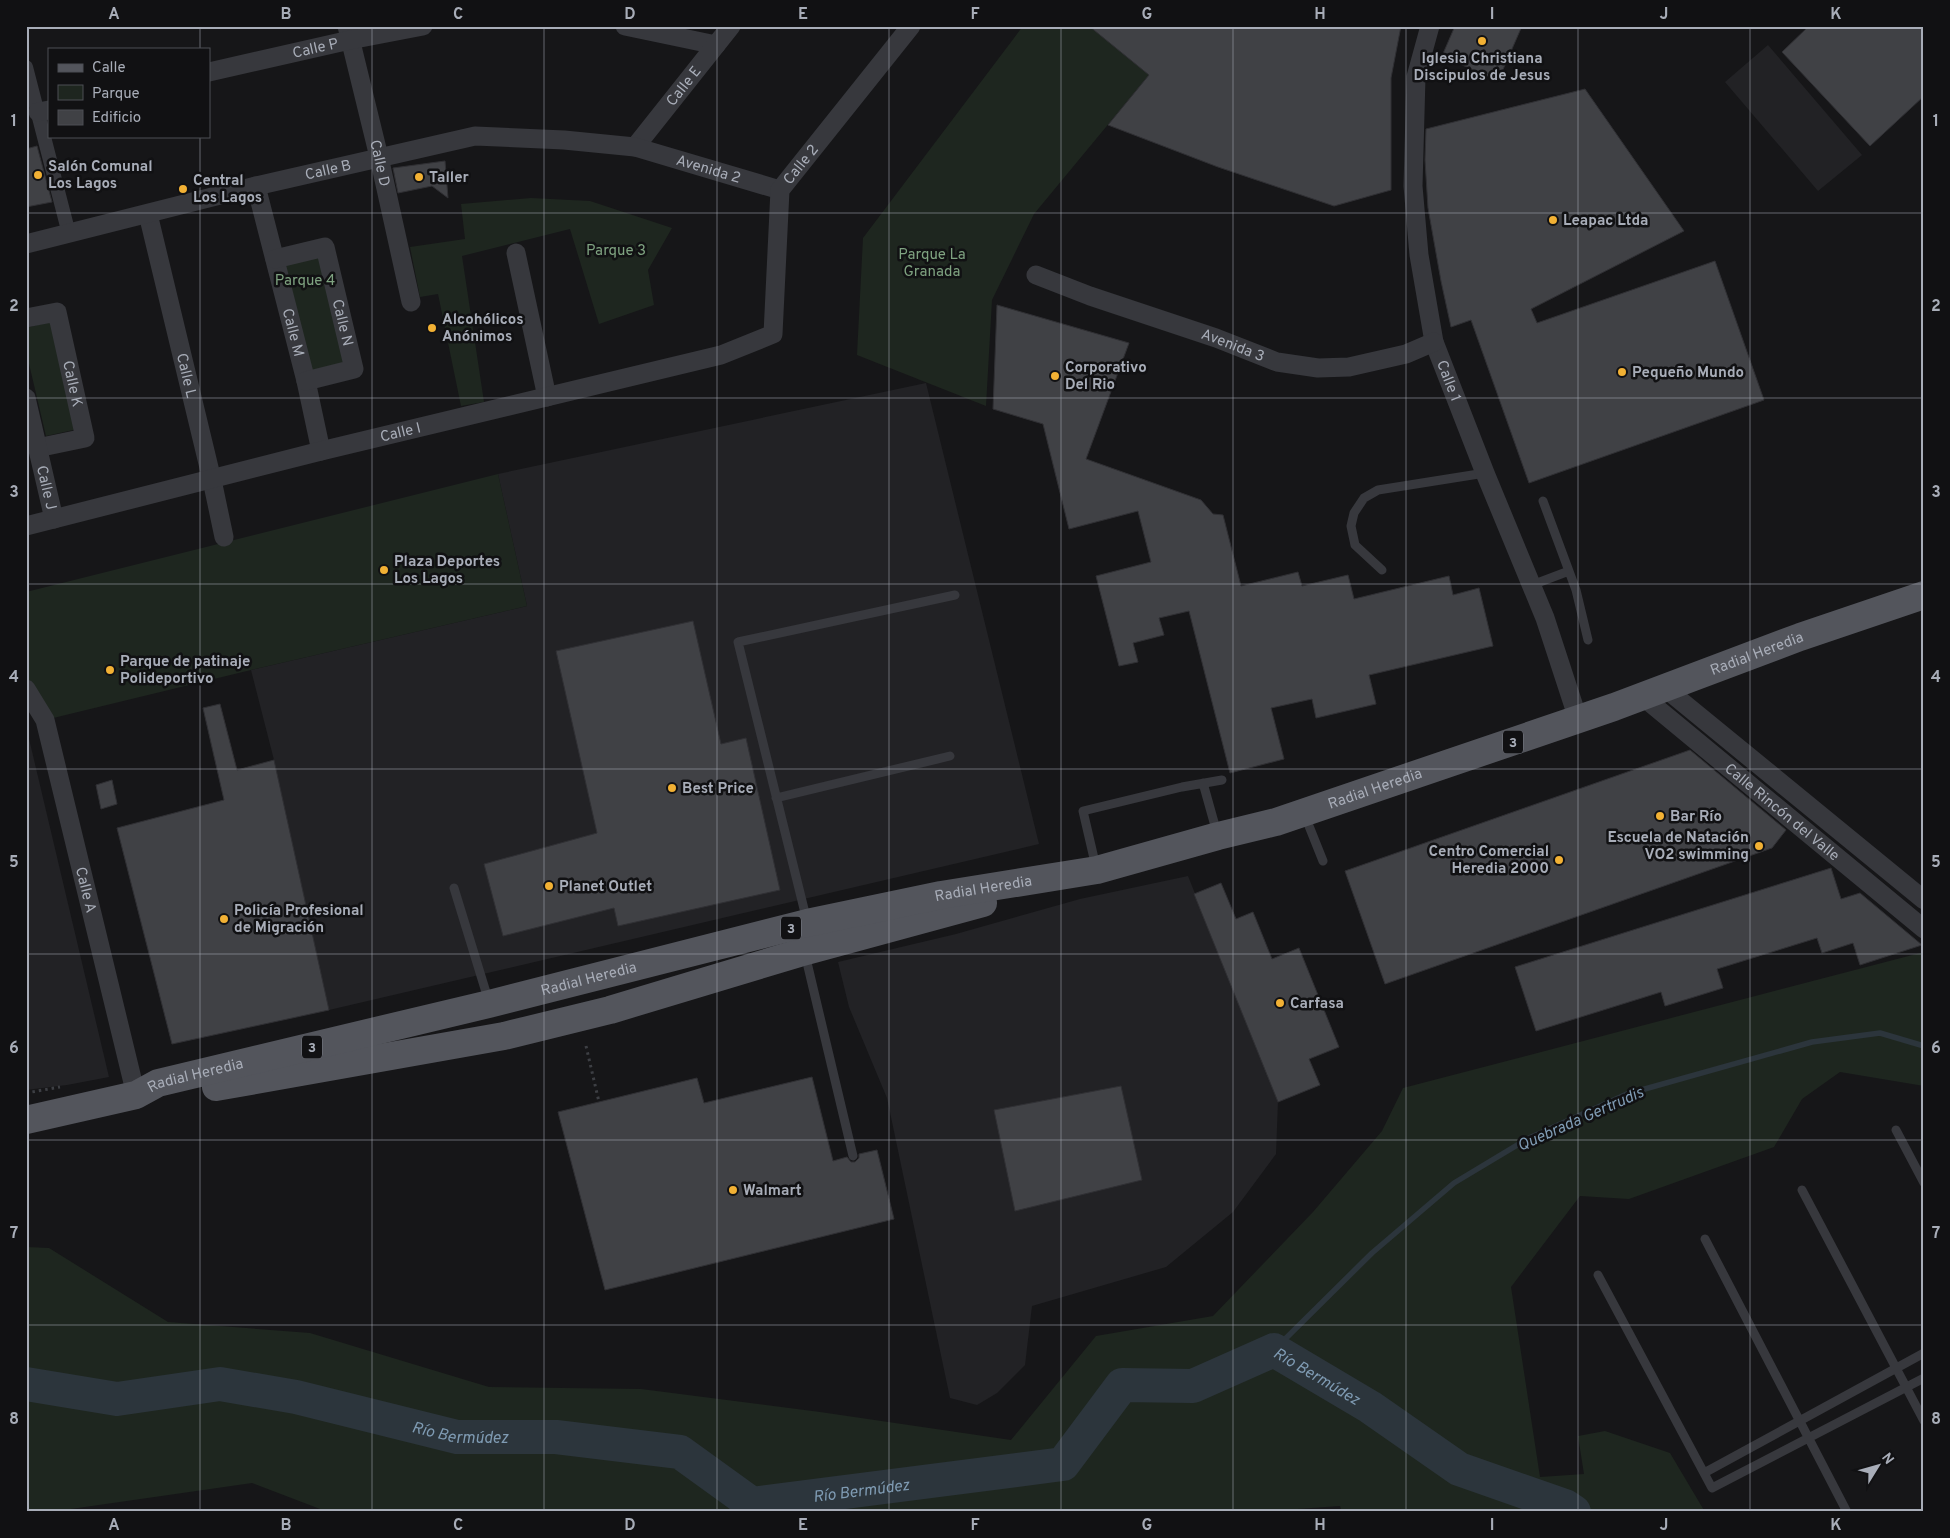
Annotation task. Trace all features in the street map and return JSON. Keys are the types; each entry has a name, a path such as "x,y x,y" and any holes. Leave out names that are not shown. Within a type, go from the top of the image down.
{"main road":[{"name":"Radial Heredia","path":"26,1120 136,1095 158,1084 181,1078 489,1004 807,923 941,895 1097,870 1218,836 1276,822 1578,719 1800,637 1924,594"},
{"path":"136,1095 161,1096 504,1036 610,1010 804,951 938,916 1097,870"},
{"path":"504,1036 509,1022 525,1012 664,979 734,956 807,923"},
{"path":"181,1078 292,1063 468,1025 496,1029 504,1036"}],"street":[{"name":"Calle P","path":"210,72 348,33 423,26"},
{"path":"625,26 716,45"},
{"name":"Calle E","path":"635,147 731,26"},
{"name":"Calle 2","path":"773,334 780,190 911,26"},
{"name":"Calle 1","path":"1430,26 1416,77 1414,186 1419,255 1434,342 1485,473 1545,618 1578,719"},
{"name":"Calle D","path":"348,33 379,157 411,302"},
{"path":"26,67 43,111 48,135"},
{"name":"Calle B","path":"26,244 256,186 475,136 564,140 635,147"},
{"path":"49,138 69,234"},
{"name":"Avenida 2","path":"635,147 780,190"},
{"name":"Calle M","path":"256,186 306,381 321,451"},
{"name":"Calle L","path":"148,214 224,537"},
{"name":"Calle N","path":"275,259 324,247 354,370 306,381"},
{"path":"516,253 547,397"},
{"name":"Avenida 3","path":"1036,275 1090,296 1216,338 1277,362 1318,368 1349,367 1406,354 1434,342"},
{"name":"Calle K","path":"26,318 56,312 85,438 37,448"},
{"name":"Calle I","path":"26,526 321,451 720,355 773,334"},
{"name":"Calle J","path":"26,398 54,519"},
{"name":"Calle A","path":"26,688 44,720 136,1095"},
{"name":"Calle Rincón del Valle","path":"1654,692 1924,900"},
{"name":"Calle Rincón del Valle","path":"1654,692 1924,929"}],"lane":[{"path":"1382,570 1355,545 1351,526 1354,513 1364,498 1378,490 1485,473"},
{"path":"1543,501 1576,590 1588,640"},
{"path":"1532,585 1569,571"},
{"path":"807,923 738,642 955,595"},
{"path":"776,798 950,756"},
{"path":"1097,870 1083,812 1222,780"},
{"path":"1203,783 1218,836"},
{"path":"1304,813 1323,861"},
{"path":"454,888 489,1004"},
{"path":"804,951 853,1156"},
{"path":"1896,1130 1924,1183"},
{"path":"1802,1190 1924,1421"},
{"path":"1705,1239 1847,1512"},
{"path":"1598,1274 1712,1488 1924,1378"},
{"path":"1704,1473 1924,1353"}],"path":[{"path":"586,1046 599,1102"},
{"path":"26,1093 63,1086"}],"shaded area":[{"path":"1768,45 1862,155 1818,191 1725,82"},
{"path":"926,383 1039,844 329,1010 274,760 251,670 527,606 498,474"},
{"path":"26,726 109,1077 26,1090"},
{"path":"1188,876 1278,1101 1276,1154 1233,1212 1166,1267 1032,1306 1025,1365 997,1393 977,1405 950,1398 887,1098 849,1007 838,962 956,934 1080,899"}],"green space":[{"name":"Parque La Granada","path":"1023,26 1089,26 1149,75 1034,214 992,300 986,406 857,355 863,238"},
{"name":"Parque 3","path":"531,198 590,201 672,228 648,270 654,305 599,324 570,229 462,256 484,402 461,406 438,294 420,297 410,247 465,239 461,204"},
{"name":"Parque 4","path":"322,251 346,365 306,376 275,259"},
{"path":"53,321 78,429 46,436 26,351 26,328"},
{"path":"498,474 527,606 45,720 26,689 26,592"},
{"path":"1924,952 1924,1086 1840,1072 1802,1099 1774,1147 1629,1199 1580,1196 1511,1287 1540,1477 1584,1474 1578,1436 1605,1431 1670,1453 1705,1512 1342,1512 1340,1506 1254,1512 328,1512 252,1483 50,1512 26,1512 26,1247 49,1248 168,1322 310,1333 489,1387 641,1389 820,1412 1011,1440 1096,1336 1213,1316 1313,1212 1382,1131 1403,1088"}],"building":[{"path":"1089,26 1401,26 1391,78 1391,190 1334,206 1218,167 1108,125 1149,75"},
{"name":"Iglesia Christiana Discipulos de Jesus","path":"1455,26 1522,26 1498,81 1442,56"},
{"path":"1809,26 1924,26 1924,96 1870,146 1782,52"},
{"path":"1585,89 1684,231 1531,309 1537,323 1715,261 1764,400 1529,483 1471,320 1451,327 1428,208 1425,160 1426,129"},
{"name":"Salón Comunal Los Lagos","path":"37,146 52,202 26,207 26,149"},
{"name":"Taller","path":"445,161 448,198 432,186 398,193 393,168"},
{"path":"997,305 1129,343 1086,459 1201,500 1213,514 1223,515 1241,586 1298,572 1302,586 1348,575 1354,599 1449,576 1453,595 1479,588 1493,646 1369,675 1376,704 1316,718 1312,699 1271,708 1284,759 1230,773 1189,611 1159,618 1164,635 1133,643 1138,662 1119,666 1096,576 1151,562 1138,511 1069,529 1043,424 993,409"},
{"name":"Best Price","path":"693,621 721,744 746,738 780,890 618,926 614,908 503,936 484,864 597,833 556,651"},
{"name":"Policía Profesional de Migración","path":"220,704 237,770 274,760 329,1010 172,1044 117,828 224,800 203,708"},
{"name":"Centro Comercial Heredia 2000","path":"1690,750 1786,830 1772,848 1385,984 1345,871"},
{"path":"112,780 117,804 101,809 96,785"},
{"path":"1831,868 1841,899 1860,893 1922,945 1860,965 1853,943 1822,953 1817,938 1717,969 1723,988 1665,1006 1661,992 1536,1031 1515,967"},
{"name":"Carfasa","path":"1221,883 1236,919 1253,912 1272,959 1299,948 1339,1047 1309,1059 1320,1085 1278,1102 1194,894"},
{"name":"Walmart","path":"812,1077 833,1161 847,1157 851,1162 855,1162 859,1158 859,1154 877,1150 894,1219 605,1290 558,1112 697,1078 704,1103"},
{"path":"1121,1086 1142,1180 1015,1211 994,1110"}],"waterway":[{"name":"Quebrada Gertrudis","path":"1274,1350 1372,1253 1454,1183 1529,1138 1627,1094 1812,1042 1880,1033 1924,1046"},
{"name":"Río Bermúdez","path":"26,1384 117,1399 220,1384 296,1397 457,1437 556,1437 680,1452 752,1504 1063,1464 1122,1385 1193,1386 1274,1350 1370,1407 1459,1469 1565,1506 1574,1512"}],"place":[{"name":"Iglesia Christiana Discipulos de Jesus","path":"1482,41"},
{"name":"Salón Comunal Los Lagos","path":"38,175"},
{"name":"Taller","path":"419,177"},
{"name":"Central Los Lagos","path":"183,189"},
{"name":"Leapac Ltda","path":"1553,220"},
{"name":"Alcohólicos Anónimos","path":"432,328"},
{"name":"Pequeño Mundo","path":"1622,372"},
{"name":"Corporativo Del Rio","path":"1055,376"},
{"name":"Plaza Deportes Los Lagos","path":"384,570"},
{"name":"Parque de patinaje Polideportivo","path":"110,670"},
{"name":"Best Price","path":"672,788"},
{"name":"Bar Río","path":"1660,816"},
{"name":"Escuela de Natación VO2 swimming","path":"1759,846"},
{"name":"Centro Comercial Heredia 2000","path":"1559,860"},
{"name":"Planet Outlet","path":"549,886"},
{"name":"Policía Profesional de Migración","path":"224,919"},
{"name":"Carfasa","path":"1280,1003"},
{"name":"Walmart","path":"733,1190"}]}
